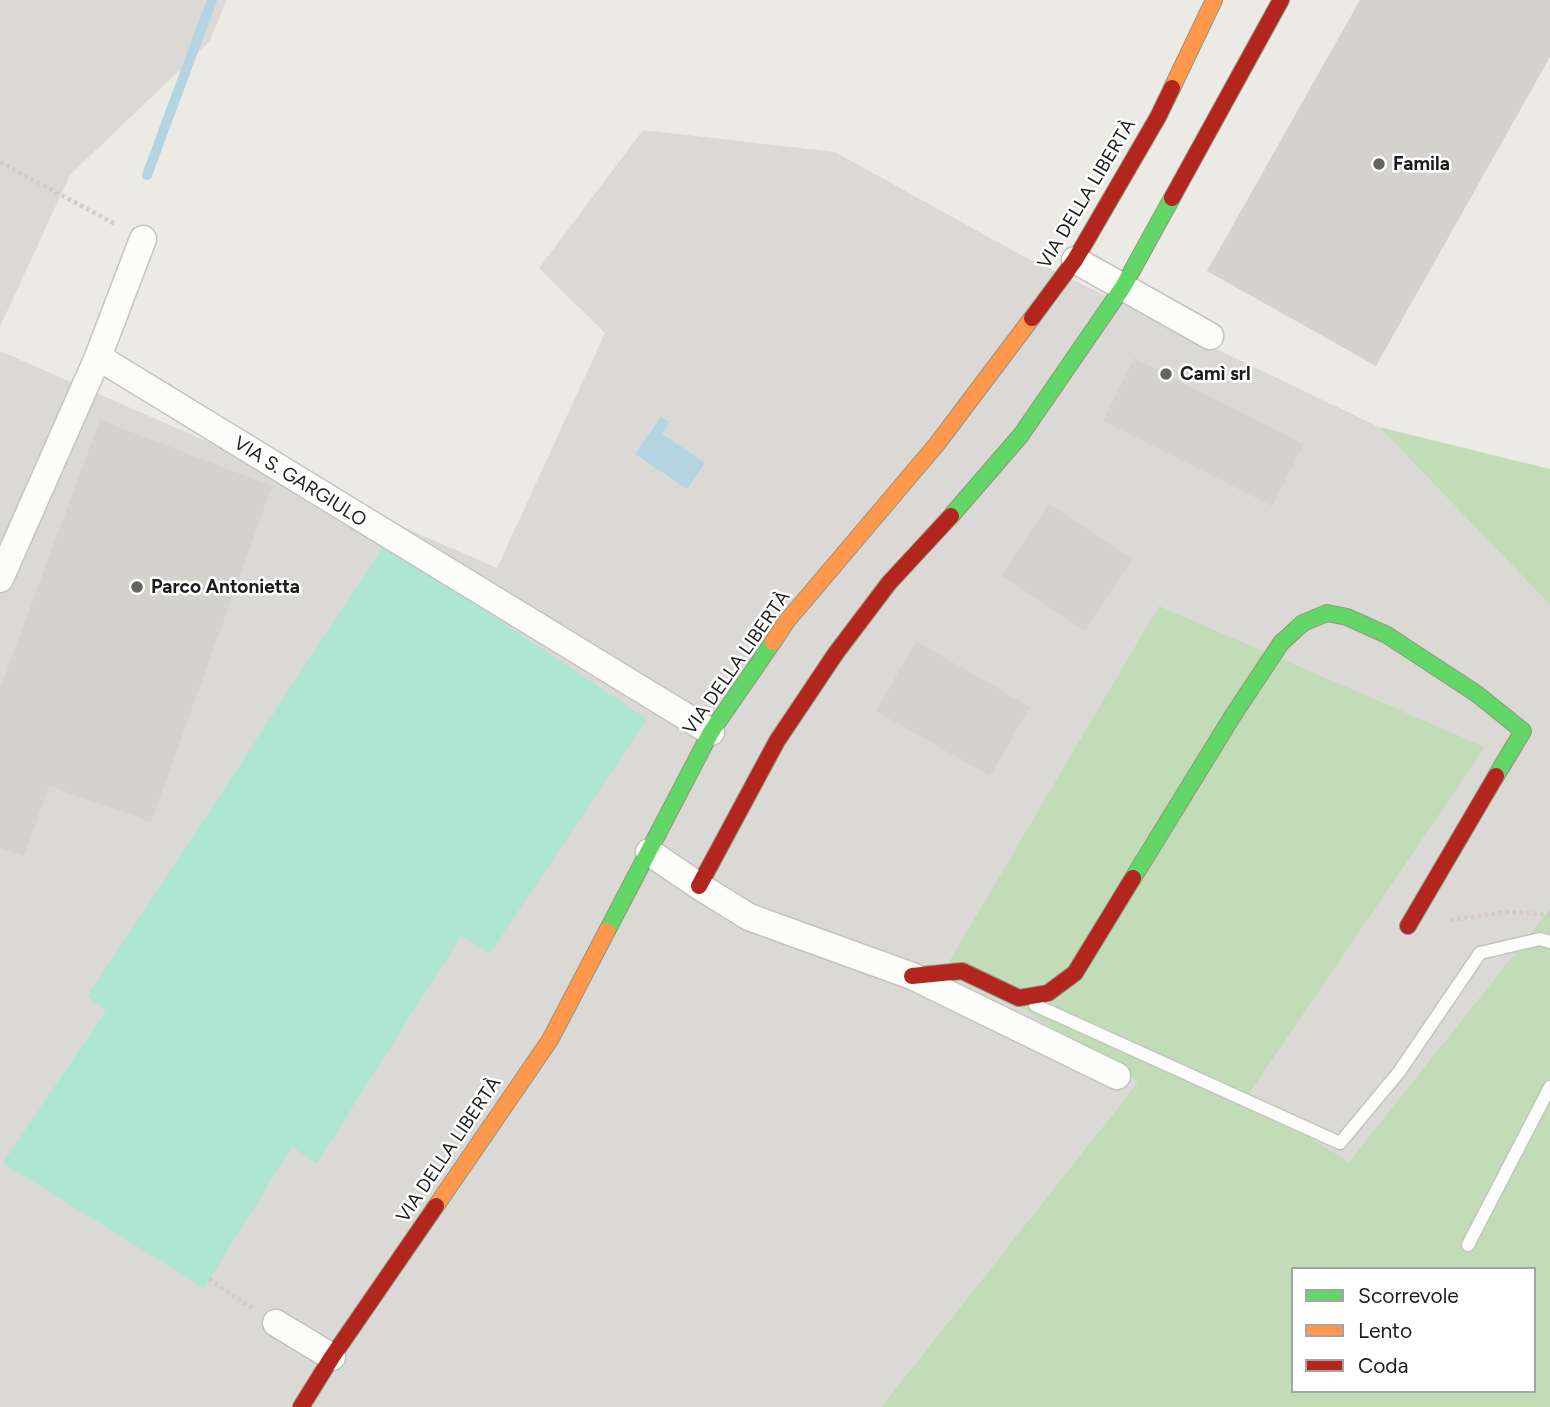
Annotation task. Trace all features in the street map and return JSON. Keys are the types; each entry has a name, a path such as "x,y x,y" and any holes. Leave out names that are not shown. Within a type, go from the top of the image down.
{"street":[{"name":"VIA DELLA LIBERTÀ","path":"301,1407 332,1357 550,1040 710,732 788,621 937,444 1075,260 1158,117 1214,0"},
{"path":"699,886 777,741 836,653 890,583 1021,435 1123,287 1282,0"},
{"path":"0,579 6,546 98,357 143,239"},
{"path":"1075,260 1210,336"},
{"name":"VIA S. GARGIULO","path":"98,357 710,732"},
{"path":"912,976 962,971 1019,998 1048,993 1075,973 1232,717 1281,643 1303,623 1327,613 1346,617 1387,635 1477,694 1523,731 1408,926"},
{"path":"649,852 749,917 912,976 1117,1076"},
{"path":"276,1323 332,1357"}],"lane":[{"path":"1019,998 1340,1143 1399,1072 1480,953 1540,939 1550,942"},
{"path":"1468,1245 1550,1087"}],"path":[{"path":"0,162 143,239"},
{"path":"1408,926 1509,912 1550,915"},
{"path":"209,1279 276,1323"}],"shaded area":[{"path":"0,0 227,0 209,42 70,175 0,327"},
{"path":"643,130 835,152 1021,255 1379,427 1550,605 1550,909 1349,1163 1246,1098 1138,1082 881,1407 0,1407 0,351 497,568 605,333 539,268"}],"green space":[{"path":"1379,427 1550,469 1550,605"},
{"path":"385,544 647,719 490,953 461,936 317,1163 292,1147 204,1288 3,1163 106,1010 87,997"},
{"path":"1159,606 1485,747 1246,1098 1349,1162 1550,909 1550,1407 881,1407 1138,1082 949,962"}],"water":[{"path":"661,417 669,422 662,434 705,463 687,489 635,454"}],"building":[{"name":"Famila","path":"1360,0 1550,0 1550,57 1376,366 1207,271"},
{"path":"1134,358 1304,444 1272,506 1103,421"},
{"name":"Parco Antonietta","path":"100,420 272,486 151,822 49,786 24,856 0,848 0,689"},
{"path":"1049,504 1132,559 1085,631 1001,576"},
{"path":"916,641 1030,707 990,776 876,711"}],"waterway":[{"path":"147,175 212,0"}],"traffic: fast":[{"path":"951,516 1021,435 1123,287 1172,198"},
{"path":"1133,878 1281,643 1303,623 1327,613 1347,617 1387,635 1477,694 1523,731 1496,776"},
{"path":"607,931 711,732 773,642"}],"traffic: slow":[{"path":"1172,88 1214,0"},
{"path":"773,642 787,621 937,444 1032,318"},
{"path":"436,1206 550,1040 607,931"}],"traffic: jam":[{"path":"1172,198 1281,0"},
{"path":"1032,318 1075,260 1172,88"},
{"path":"699,886 777,741 836,653 889,583 951,516"},
{"path":"1408,926 1496,776"},
{"path":"912,976 962,971 1019,998 1048,993 1075,973 1133,878"},
{"path":"301,1407 332,1357 436,1206"}],"place":[{"name":"Famila","path":"1379,164"},
{"name":"Camì srl","path":"1166,374"},
{"name":"Parco Antonietta","path":"137,587"}]}
